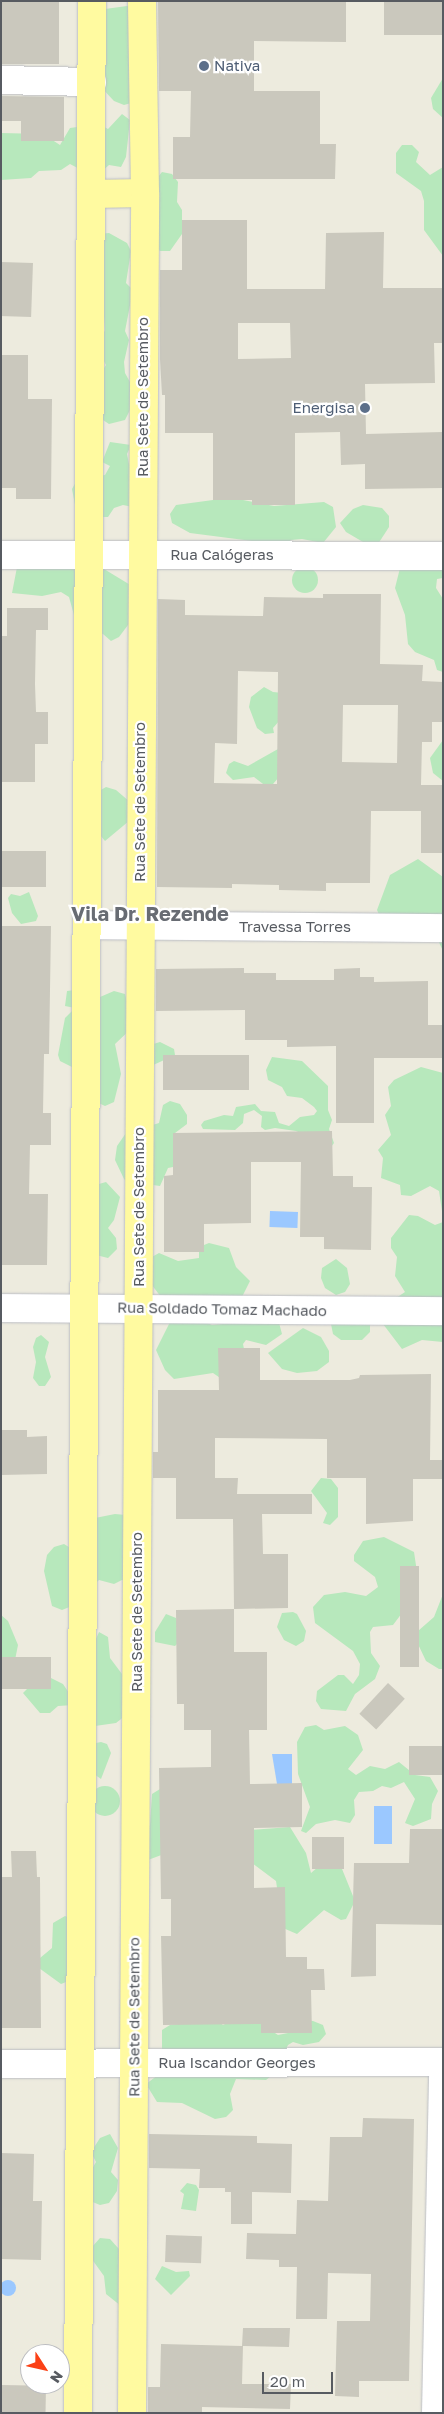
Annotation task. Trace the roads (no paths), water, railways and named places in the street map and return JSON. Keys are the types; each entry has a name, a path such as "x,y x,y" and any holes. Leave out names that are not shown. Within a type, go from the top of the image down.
{"main road":[{"path":"78,2413 92,1"},
{"name":"Rua Sete de Setembro","path":"132,2413 145,193 142,1"},
{"path":"91,194 145,193"}],"street":[{"path":"1,80 92,82"},
{"name":"Rua Calógeras","path":"1,555 443,556"},
{"name":"Travessa Torres","path":"87,925 443,928"},
{"name":"Rua Soldado Tomaz Machado","path":"1,1308 138,1307 443,1311"},
{"name":"Rua Iscandor Georges","path":"1,2064 443,2062"},
{"path":"436,2413 443,2069"}],"water":[{"path":"270,1211 298,1212 297,1228 269,1227"},
{"path":"272,1754 292,1754 292,1784 277,1784"},
{"path":"374,1806 392,1806 392,1844 374,1844"},
{"path":"8,2280 14,2282 16,2288 14,2294 8,2296 2,2294 0,2288 2,2282"}],"place":[{"name":"Nativa","path":"204,66"},
{"name":"Energisa","path":"365,408"}],"district":[{"name":"Vila Dr. Rezende","path":"150,913"}]}
